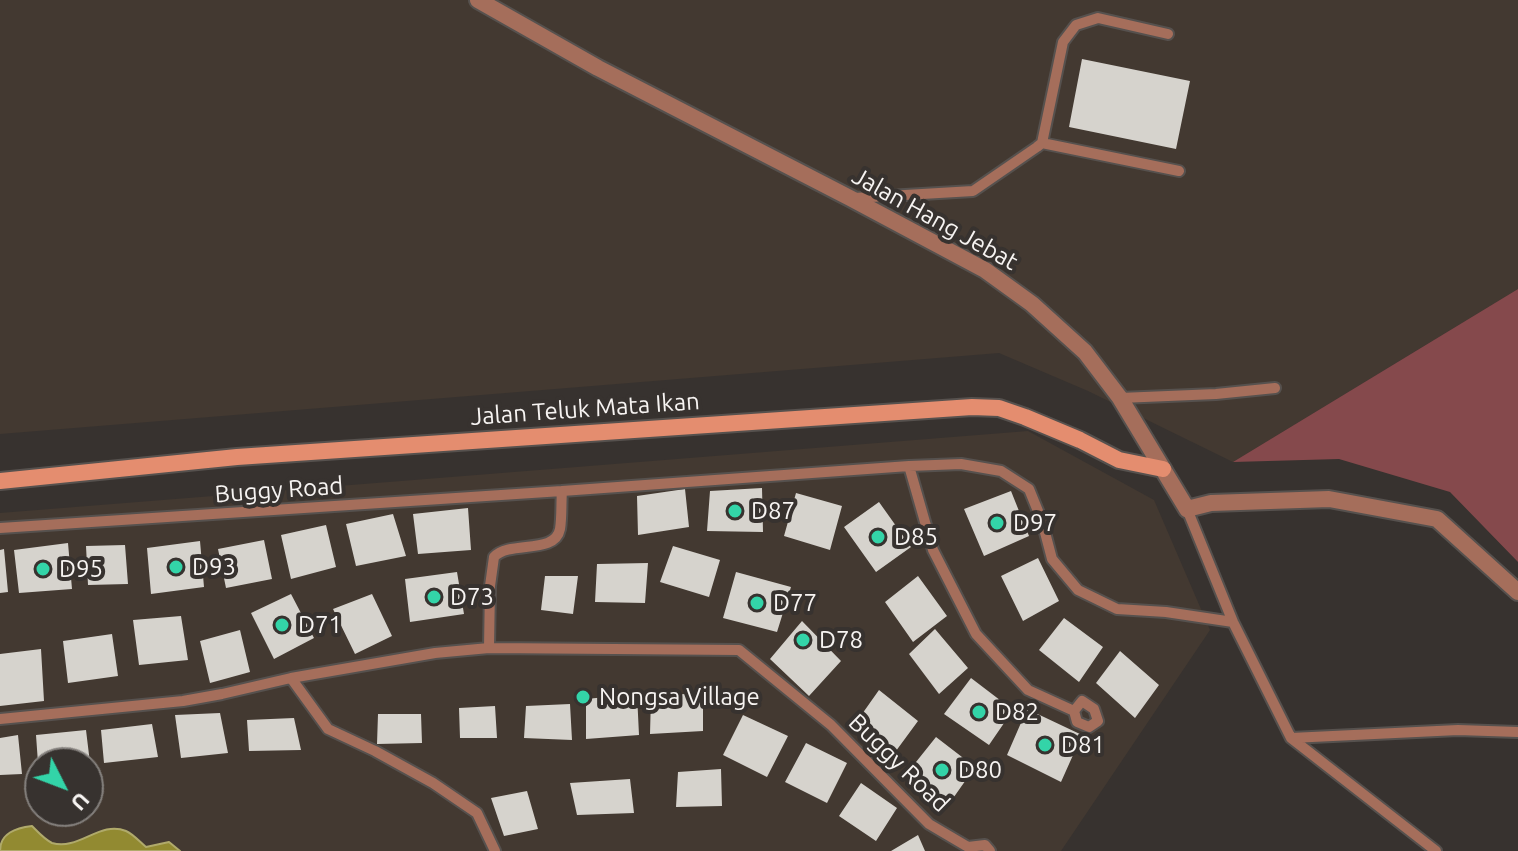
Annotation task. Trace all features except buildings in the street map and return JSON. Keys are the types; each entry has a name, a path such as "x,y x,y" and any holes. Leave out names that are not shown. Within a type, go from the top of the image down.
{"main road":[{"name":"Jalan Teluk Mata Ikan","path":"0,481 252,456 972,407 999,408 1080,440 1119,460 1163,469"}],"street":[{"name":"Jalan Hang Jebat","path":"478,0 598,68 985,270 1032,304 1085,352 1120,398 1187,509"},
{"path":"1187,509 1211,503 1329,499 1437,519 1518,592"}],"lane":[{"path":"850,198 973,191 1042,143 1063,42 1076,25 1098,18 1168,34"},
{"path":"1042,143 1179,171"},
{"path":"1120,398 1275,388"},
{"name":"Buggy Road","path":"0,528 961,464 1001,471 1029,489 1052,559 1078,590 1117,609 1166,612 1233,622"},
{"path":"909,466 933,550 976,634 1028,690 1074,711"},
{"path":"489,648 490,586 494,557 505,549 544,544 557,537 562,491"},
{"path":"1187,509 1233,622 1291,738 1436,851"},
{"name":"Buggy Road","path":"0,719 183,701 435,653 489,648 739,650 831,725 929,824 968,849 985,845 990,851"},
{"path":"291,678 328,729 433,783 477,813 495,851"},
{"path":"1291,738 1458,730 1518,732"}],"shaded area":[{"path":"0,0 1518,0 1518,289 1233,462 1088,391 999,353 0,434"},
{"path":"1518,289 1518,562 1450,492 1339,459 1233,462"},
{"name":"Nongsa Village","path":"1028,431 1154,500 1210,630 1061,851 0,851 0,513"},
{"path":"33,827 52,843 62,844 107,829 116,829 129,832 146,847 169,842 180,851 0,851 6,836 20,828"}],"place":[{"name":"D87","path":"735,511"},
{"name":"D97","path":"997,523"},
{"name":"D85","path":"878,537"},
{"name":"D93","path":"176,567"},
{"name":"D95","path":"43,569"},
{"name":"D73","path":"434,597"},
{"name":"D77","path":"757,603"},
{"name":"D71","path":"282,625"},
{"name":"D78","path":"803,640"},
{"name":"Nongsa Village","path":"583,697"},
{"name":"D82","path":"979,712"},
{"name":"D81","path":"1045,745"},
{"name":"D80","path":"942,770"}]}
